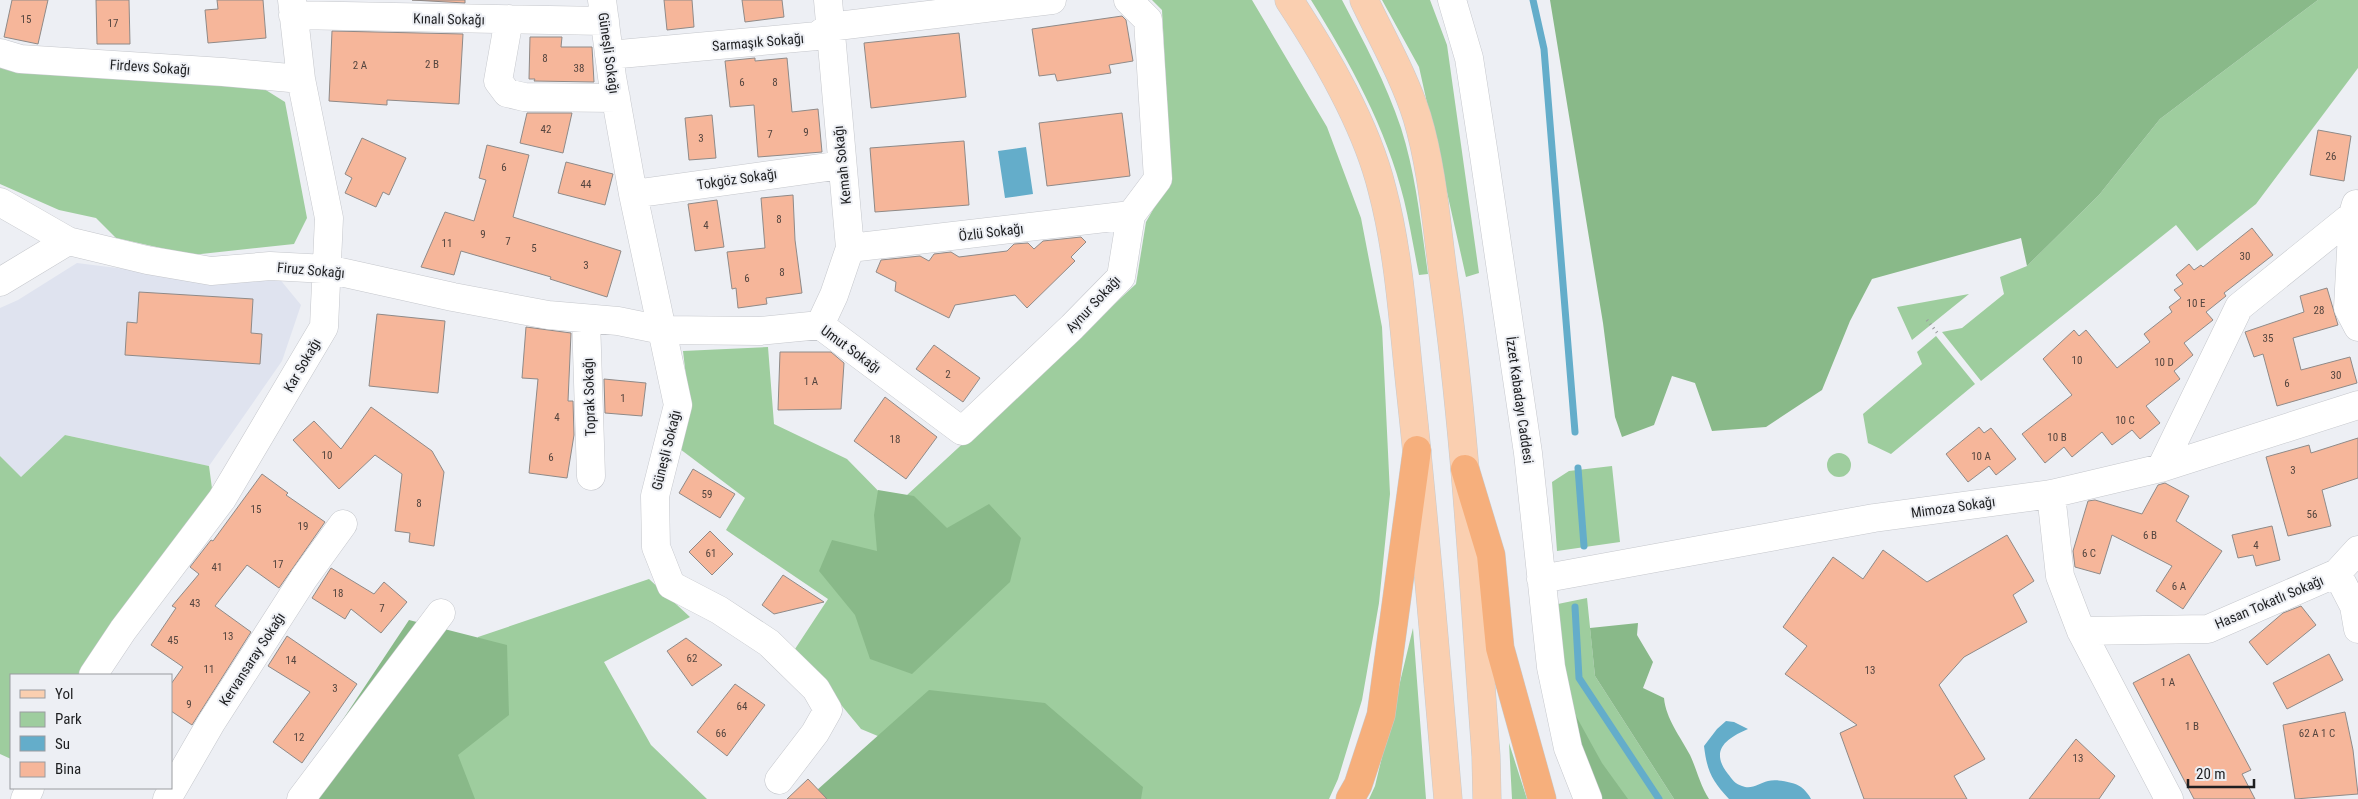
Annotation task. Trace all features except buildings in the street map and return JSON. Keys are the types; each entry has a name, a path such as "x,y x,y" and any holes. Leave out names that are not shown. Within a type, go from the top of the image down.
{"highway":[{"path":"1350,799 1358,785 1381,715 1417,450"},
{"path":"1465,469 1491,555 1500,648 1542,799"}],"main road":[{"path":"1290,0 1310,32 1352,110 1382,188 1400,298 1417,450 1448,799"},
{"path":"1364,0 1405,88 1416,116 1424,146 1452,330 1465,469 1486,756 1487,799"}],"street":[{"name":"Sarmaşık Sokağı","path":"609,55 817,36 828,13 1052,0"},
{"name":"Aynur Sokağı","path":"962,431 1072,327 1121,277 1131,216 1158,179 1148,20 1128,0"},
{"name":"İzzet Kabadayı Caddesi","path":"1452,0 1469,58 1481,136 1528,453 1551,667 1568,748 1588,799"},
{"name":"Kınalı Sokağı","path":"292,8 426,9 510,19 603,10"},
{"name":"Kar Sokağı","path":"94,674 123,630 222,499 324,327 329,218 301,79 292,8"},
{"name":"Güneşli Sokağı","path":"603,10 633,194 678,405 655,496 656,547 671,585 719,610 769,643 816,689 828,710 816,733 779,780"},
{"name":"Kemah Sokağı","path":"820,325 834,295 850,248 828,13"},
{"path":"510,19 498,81 507,93 524,97 616,98"},
{"name":"Firdevs Sokağı","path":"0,53 20,60 223,72 301,79"},
{"name":"Tokgöz Sokağı","path":"633,194 842,165"},
{"name":"Firuz Sokağı","path":"0,202 68,241 147,260 211,271 270,266 327,269 548,315 618,320 662,330"},
{"path":"2356,206 2348,308 2358,326"},
{"path":"2162,468 2239,307 2356,206"},
{"name":"Özlü Sokağı","path":"850,248 1131,216"},
{"path":"0,282 68,241"},
{"name":"Toprak Sokağı","path":"586,319 591,476"},
{"name":"Umut Sokağı","path":"662,330 760,331 820,325 962,431"},
{"name":"Mimoza Sokağı","path":"1541,579 1874,518 2051,494 2162,468 2358,405"},
{"path":"2051,494 2060,576 2081,631 2169,799"},
{"name":"Kervansaray Sokağı","path":"172,784 176,772 211,723 304,578 342,524"},
{"path":"2358,550 2337,573 2354,606 2358,629"},
{"name":"Hasan Tokatlı Sokağı","path":"2081,631 2208,629 2337,573"},
{"path":"301,799 441,613"}],"path":[{"path":"1927,320 1939,335"}],"shaded area":[{"path":"77,263 213,280 278,277 301,305 282,361 209,466 65,435 20,478 0,456 0,308 18,300"}],"green space":[{"path":"1152,0 1252,0 1327,127 1361,218 1382,327 1390,494 1379,603 1362,700 1338,779 1329,799 1029,799 861,729 795,649 828,599 726,530 745,498 680,449 690,411 683,351 768,347 774,424 847,459 894,507 1136,284 1146,222 1171,178 1162,10"},
{"path":"1311,0 1342,0 1389,95 1411,164 1428,274 1419,275 1404,200 1388,147 1353,71"},
{"path":"1382,0 1430,0 1447,45 1479,273 1466,277 1419,67"},
{"path":"1550,0 2318,0 2160,119 2099,195 2027,266 2021,238 1872,279 1850,321 1822,390 1766,427 1712,431 1695,383 1672,376 1654,425 1622,437 1615,417 1603,323"},
{"path":"2318,0 2358,0 2358,68 2256,204 2197,251 2176,225 1981,381 1942,332 1962,328 2004,294 2000,277 2027,266 2099,195 2160,119"},
{"path":"0,63 261,87 285,102 307,218 294,244 192,255 116,238 96,218 59,210 0,184"},
{"path":"1969,294 1912,340 1897,307"},
{"path":"1936,336 1975,384 1891,454 1868,443 1863,414 1922,364 1917,352"},
{"path":"65,435 209,466 213,496 155,568 80,674 10,674 10,759 0,754 0,456 21,477"},
{"path":"1839,453 1844,454 1850,460 1850,470 1844,476 1839,477 1834,476 1828,470 1827,465 1828,460 1834,454"},
{"path":"1612,466 1620,542 1557,551 1552,482 1569,471"},
{"path":"878,490 914,496 947,528 989,504 1021,538 1010,582 912,674 870,659 855,615 819,571 832,540 877,551 874,515"},
{"path":"649,579 690,617 604,662 651,745 707,799 436,799 478,637"},
{"path":"1587,598 1595,676 1674,799 1597,799 1571,726 1553,605"},
{"path":"409,620 507,645 509,715 458,755 475,799 290,799"},
{"path":"1638,623 1637,635 1653,662 1643,688 1664,698 1670,720 1690,755 1709,799 1674,799 1595,676 1590,628"},
{"path":"1413,628 1426,799 1369,799 1375,786"},
{"path":"1552,629 1576,716 1602,763 1628,799 1597,799 1571,726"},
{"path":"929,690 1045,703 1143,787 1141,799 807,799"},
{"path":"1509,743 1527,799 1512,799"}],"water":[{"path":"1026,147 1033,194 1005,198 998,151"},
{"path":"1726,721 1734,722 1748,729 1733,736 1727,741 1720,752 1723,766 1734,781 1746,787 1772,780 1790,782 1801,787 1811,799 1729,799 1718,787 1711,775 1704,746"}],"waterway":[{"path":"1533,0 1544,49 1575,432"},
{"path":"1578,468 1584,546"},
{"path":"1575,607 1579,678 1659,799"}]}
